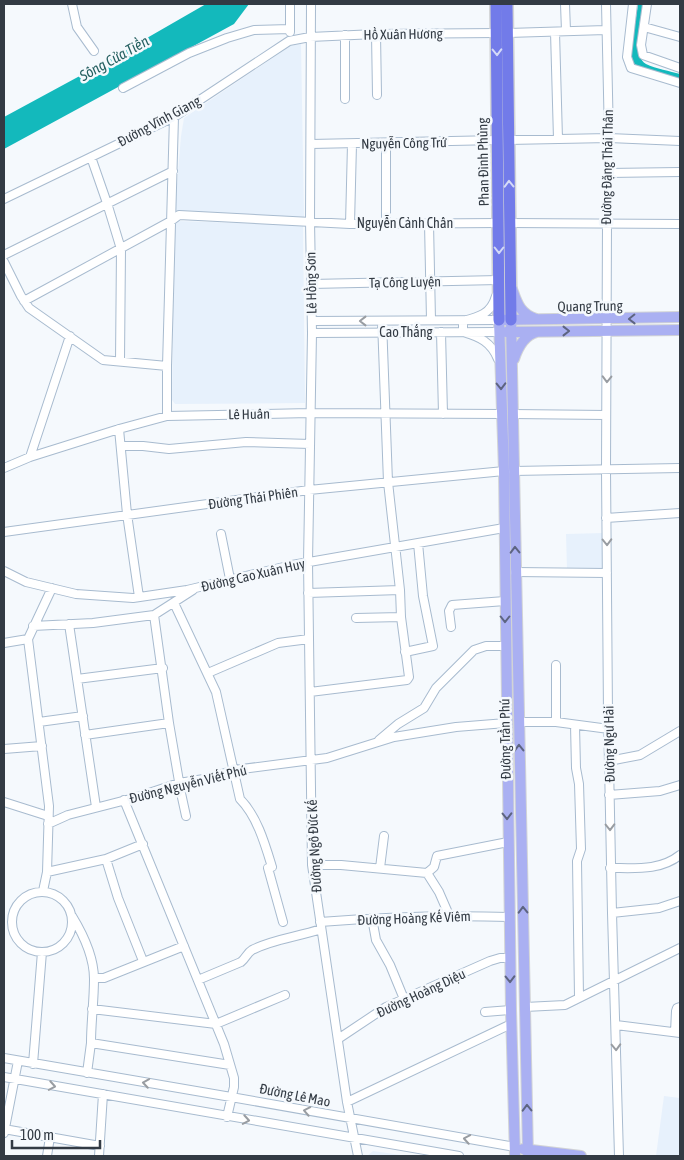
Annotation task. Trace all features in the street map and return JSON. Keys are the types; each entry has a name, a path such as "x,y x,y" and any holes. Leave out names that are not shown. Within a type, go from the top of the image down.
{"highway":[{"name":"Phan Đình Phùng","path":"496,4 502,33"},
{"name":"Phan Đình Phùng","path":"505,326 503,283 502,33 507,4"}],"main road":[{"path":"503,283 524,313 542,320"},
{"name":"Quang Trung","path":"505,326 542,320 680,317"},
{"name":"Quang Trung","path":"505,326 541,331 680,330"},
{"name":"Đường Trần Phú","path":"505,326 501,364 507,414 509,528 505,601 506,722 510,1010 515,1152"},
{"name":"Đường Trần Phú","path":"505,326 512,365 507,414"},
{"path":"512,365 523,341 532,333 541,331"},
{"name":"Đường Trần Phú","path":"509,528 515,572 528,1153"},
{"path":"506,722 518,722"},
{"path":"508,842 521,842"},
{"path":"510,934 523,934"},
{"name":"Đường Lê Mao","path":"515,1152 581,1156"}],"street":[{"path":"72,4 77,27 94,52"},
{"path":"289,41 290,4"},
{"name":"Lê Hồng Sơn","path":"308,562 312,333 310,221 311,4"},
{"path":"565,4 566,31"},
{"name":"Đường Đặng Thái Thân","path":"606,4 609,138 607,331"},
{"path":"633,4 627,57 629,66 680,83"},
{"path":"647,4 641,45 643,55 680,68"},
{"path":"644,27 680,37"},
{"path":"123,88 190,53 226,38 254,30 290,29"},
{"name":"Hồ Xuân Hương","path":"310,37 606,30"},
{"path":"555,32 558,138"},
{"path":"376,34 377,95"},
{"path":"345,99 346,35"},
{"name":"Đường Vĩnh Giang","path":"4,199 174,117 289,41 310,37"},
{"path":"167,416 174,117"},
{"name":"Nguyễn Công Trứ","path":"311,144 386,144 558,138 680,141"},
{"path":"350,224 352,144"},
{"path":"386,144 386,223"},
{"path":"90,157 120,248 120,361"},
{"path":"4,254 172,171"},
{"path":"608,173 680,172"},
{"name":"Nguyễn Cảnh Chân","path":"24,301 178,215 184,214 350,224 680,224"},
{"path":"429,223 431,320"},
{"path":"4,262 29,308 104,360 167,366"},
{"path":"463,321 477,318 489,311 503,283"},
{"name":"Tạ Công Luyện","path":"311,284 503,283"},
{"path":"312,321 431,320 463,321 505,326"},
{"path":"310,692 407,680 409,677 401,617 396,547 388,482 382,321"},
{"path":"463,321 463,332 484,339 492,346 501,364"},
{"name":"Cao Thắng","path":"312,333 463,332 505,326"},
{"name":"Đường Ngư Hải","path":"607,331 606,518 610,868 619,1156"},
{"path":"441,332 443,414"},
{"path":"30,457 70,336"},
{"name":"Lê Huân","path":"4,468 30,457 119,428 167,416 310,413 606,415"},
{"path":"119,428 127,514 139,597"},
{"path":"121,446 169,449 246,442 310,444"},
{"name":"Đường Thái Phiên","path":"4,532 309,490 388,482 508,471 680,468"},
{"path":"606,518 680,513"},
{"name":"Đường Cao Xuân Huy","path":"4,571 26,582 76,594 139,597 196,588 308,562 509,528"},
{"path":"221,534 230,579"},
{"path":"405,652 434,646 423,596 418,543"},
{"name":"Đường Ngô Đức Kế","path":"308,562 312,865 350,1119 358,1156"},
{"path":"515,572 607,573"},
{"path":"43,891 47,872 48,820 40,722 28,639 52,588"},
{"path":"33,626 93,623 154,615 196,588"},
{"path":"308,593 400,590"},
{"path":"451,627 449,611 452,605 505,601"},
{"path":"174,603 216,692 240,799 249,808 268,853 272,867 268,868 283,922"},
{"path":"154,615 163,668 169,723 186,816"},
{"path":"356,618 401,617"},
{"path":"69,624 96,807"},
{"path":"4,643 28,639"},
{"path":"208,673 278,643 309,639"},
{"path":"376,742 398,724 424,708 435,690 474,650 486,646 506,646"},
{"path":"556,665 556,722"},
{"path":"77,678 163,668"},
{"path":"40,722 82,716"},
{"name":"Đường Nguyễn Viết Phú","path":"48,820 234,770 327,758 394,738 456,727 506,722"},
{"path":"518,722 556,722 608,729"},
{"path":"85,735 169,723"},
{"path":"575,725 581,840 581,849 577,861 579,997"},
{"path":"609,761 640,755 680,730"},
{"path":"4,749 42,746"},
{"path":"609,796 654,792 680,785"},
{"path":"124,800 224,1044 234,1078 234,1087 227,1117"},
{"path":"4,802 48,820"},
{"path":"380,868 384,836"},
{"path":"312,865 341,864 427,873 434,867 437,856 508,842"},
{"path":"47,872 106,858 143,844"},
{"path":"610,868 658,866 670,862 680,855"},
{"path":"106,858 118,898 142,962"},
{"path":"427,873 439,892 449,915"},
{"path":"71,914 70,934 58,948 48,952 28,950 19,943 11,925 12,914 16,905 24,897 43,891 61,898 67,906 80,929 89,954 94,978 91,1043 87,1073"},
{"path":"612,913 659,908 680,901"},
{"path":"4,910 12,914"},
{"name":"Đường Hoàng Kế Viêm","path":"198,980 241,962 245,959 248,952 270,942 320,926 372,918 449,915 509,917"},
{"path":"372,918 376,938 404,999"},
{"path":"4,930 11,925"},
{"path":"94,978 104,978 184,946"},
{"path":"525,1007 565,1005 680,948"},
{"path":"33,1064 42,952"},
{"name":"Đường Hoàng Diệu","path":"338,1039 382,1009 490,961 510,958"},
{"path":"92,1009 216,1024 285,995"},
{"path":"616,1025 678,1033 676,1011 680,1006"},
{"path":"485,1012 510,1010"},
{"path":"348,1102 511,1024"},
{"path":"91,1043 230,1064"},
{"name":"Đường Lê Mao","path":"4,1058 231,1097 515,1152"},
{"path":"4,1133 18,1061"},
{"path":"4,1077 460,1156"},
{"path":"99,1156 103,1094"},
{"path":"4,1129 100,1146"},
{"path":"47,1156 50,1137"}],"shaded area":[{"path":"301,44 304,217 178,212 175,208 184,118 290,46"},
{"path":"177,221 303,225 305,403 175,404 172,400 174,225"},
{"path":"604,533 604,569 567,570 566,534"},
{"path":"664,1096 680,1098 680,1156 656,1156"},
{"path":"373,1151 408,1156 367,1156"}],"water":[{"name":"Sông Cửa Tiền","path":"206,4 249,4 234,24 4,149 4,117"},
{"path":"638,4 643,4 638,36 641,60 650,66 680,74 680,80 633,64 630,58"}]}
